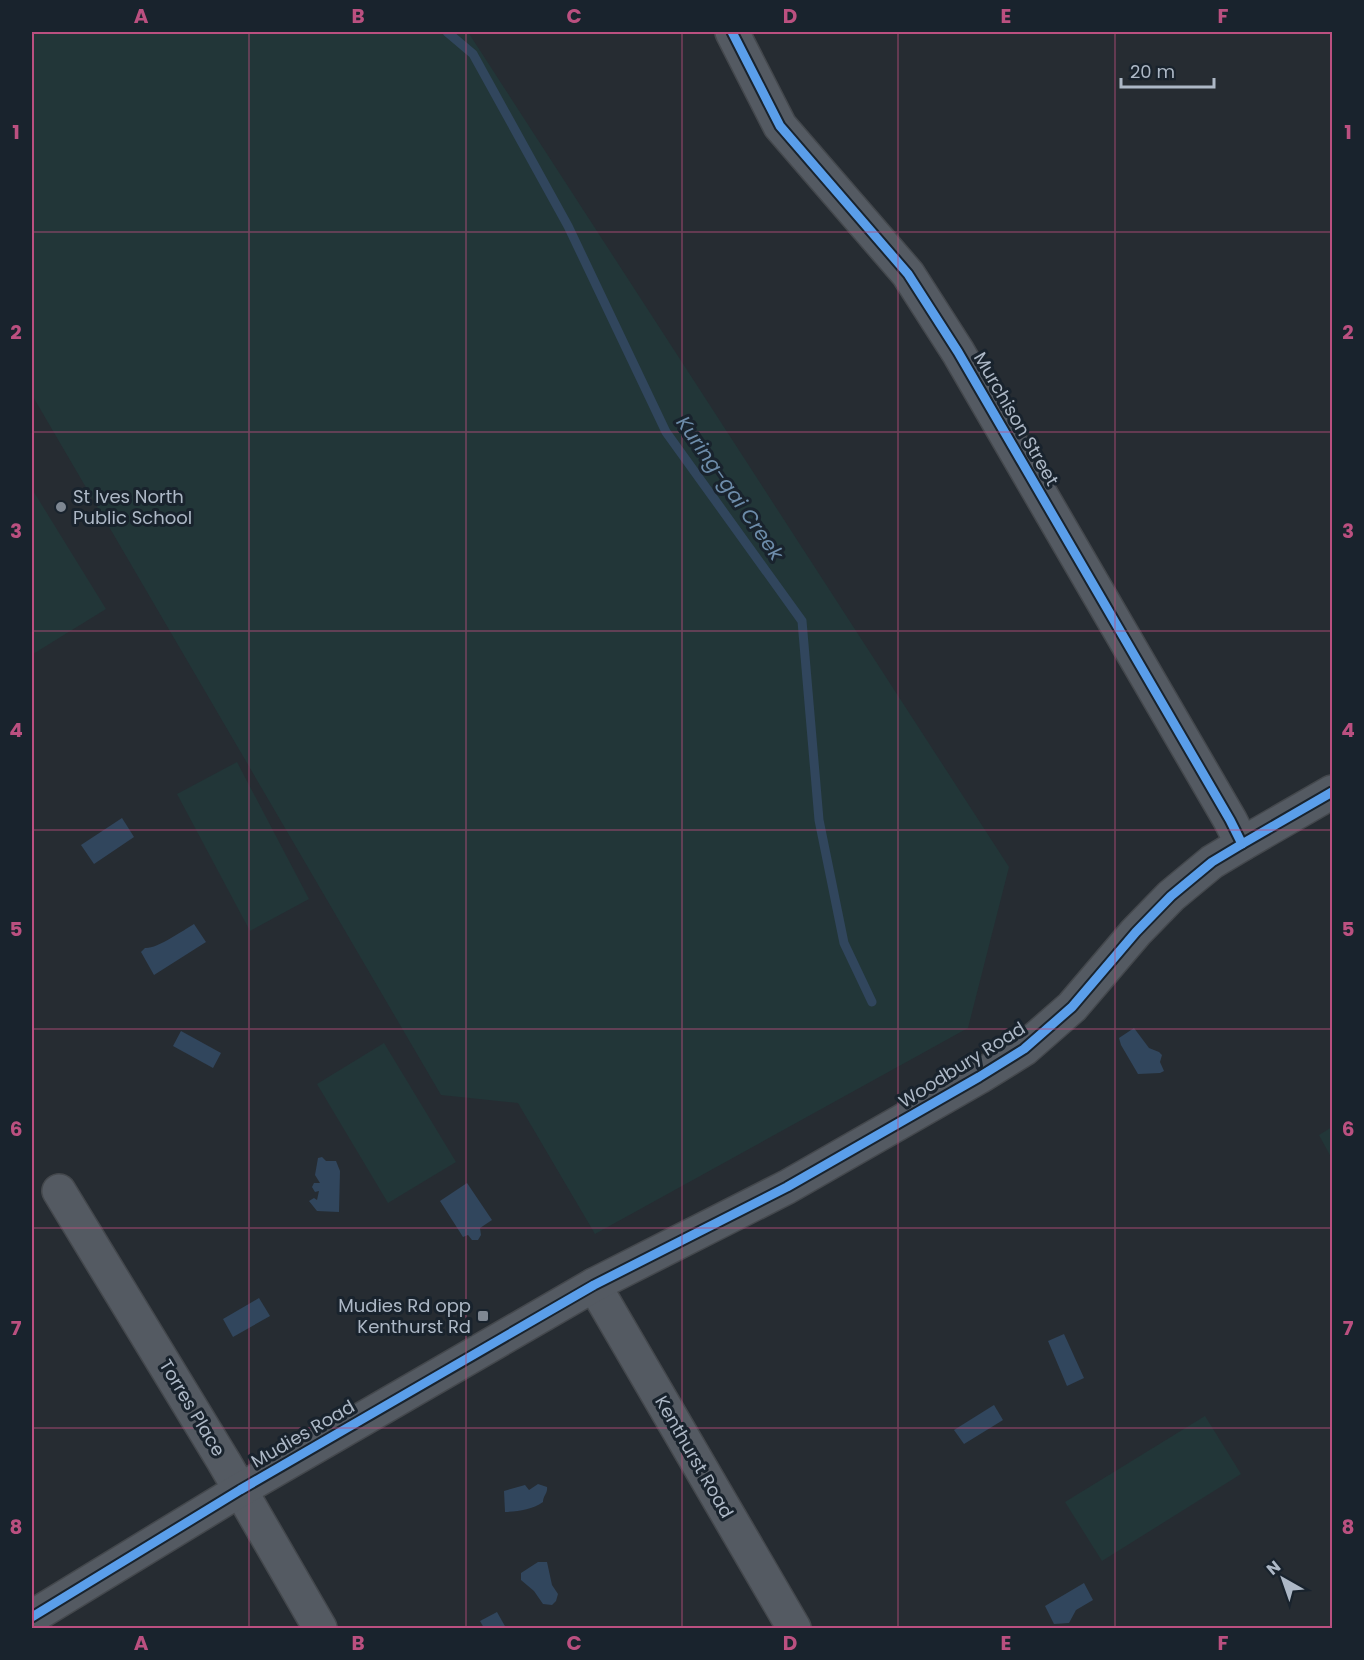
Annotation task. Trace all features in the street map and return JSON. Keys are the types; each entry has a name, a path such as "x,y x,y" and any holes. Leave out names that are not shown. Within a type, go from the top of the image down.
{"street":[{"name":"Murchison Street","path":"732,32 780,126 908,274 958,352 1242,844"},
{"name":"Woodbury Road","path":"594,1285 787,1187 1024,1049 1072,1007 1136,932 1171,896 1212,862 1332,792"},
{"name":"Torres Place","path":"59,1191 224,1462 320,1629"},
{"name":"Mudies Road","path":"32,1617 240,1490 594,1285"},
{"name":"Kenthurst Road","path":"594,1285 794,1629"}],"green space":[{"path":"32,32 468,32 1009,867 968,1028 595,1234 518,1103 441,1095 32,395"},
{"path":"32,489 106,609 33,654 32,652"},
{"path":"237,762 309,899 250,931 177,794"},
{"path":"384,1043 456,1162 388,1203 317,1084"},
{"path":"1332,1127 1332,1159 1319,1135"},
{"path":"1205,1416 1241,1474 1102,1561 1065,1502"}],"water":[{"path":"122,818 134,837 94,864 81,845"},
{"path":"194,924 206,942 154,975 141,952 145,948 163,943"},
{"path":"1134,1028 1149,1048 1162,1055 1160,1062 1164,1071 1138,1074 1119,1038"},
{"path":"181,1031 221,1053 213,1068 173,1046"},
{"path":"322,1157 326,1161 336,1161 340,1171 339,1212 317,1211 309,1201 314,1198 317,1200 319,1191 315,1192 312,1187 314,1183 320,1183 315,1175 318,1158"},
{"path":"467,1183 492,1220 480,1228 481,1235 478,1240 472,1240 468,1235 463,1237 440,1201"},
{"path":"259,1298 270,1316 233,1337 223,1319"},
{"path":"1064,1334 1084,1378 1067,1386 1048,1341"},
{"path":"994,1405 1003,1420 964,1444 954,1430"},
{"path":"538,1484 547,1487 543,1502 520,1511 505,1512 504,1491 525,1485 529,1490"},
{"path":"538,1562 547,1562 552,1585 558,1594 552,1605 543,1604 534,1591 521,1580 521,1573"},
{"path":"1084,1583 1093,1600 1076,1610 1069,1623 1054,1624 1045,1606"},
{"path":"497,1612 506,1628 484,1628 480,1621"}],"waterway":[{"name":"Kuring-gai Creek","path":"447,32 473,54 568,226 666,432 802,621 819,820 844,943 872,1002"}],"cycle path":[{"path":"732,32 780,126 908,274 958,352 1242,844"},
{"path":"32,1617 240,1490 594,1285 787,1187 1024,1049 1072,1007 1136,932 1171,896 1212,862 1332,792"}],"place":[{"name":"St Ives North Public School","path":"61,507"},
{"name":"Mudies Rd opp Kenthurst Rd","path":"483,1316"}]}
